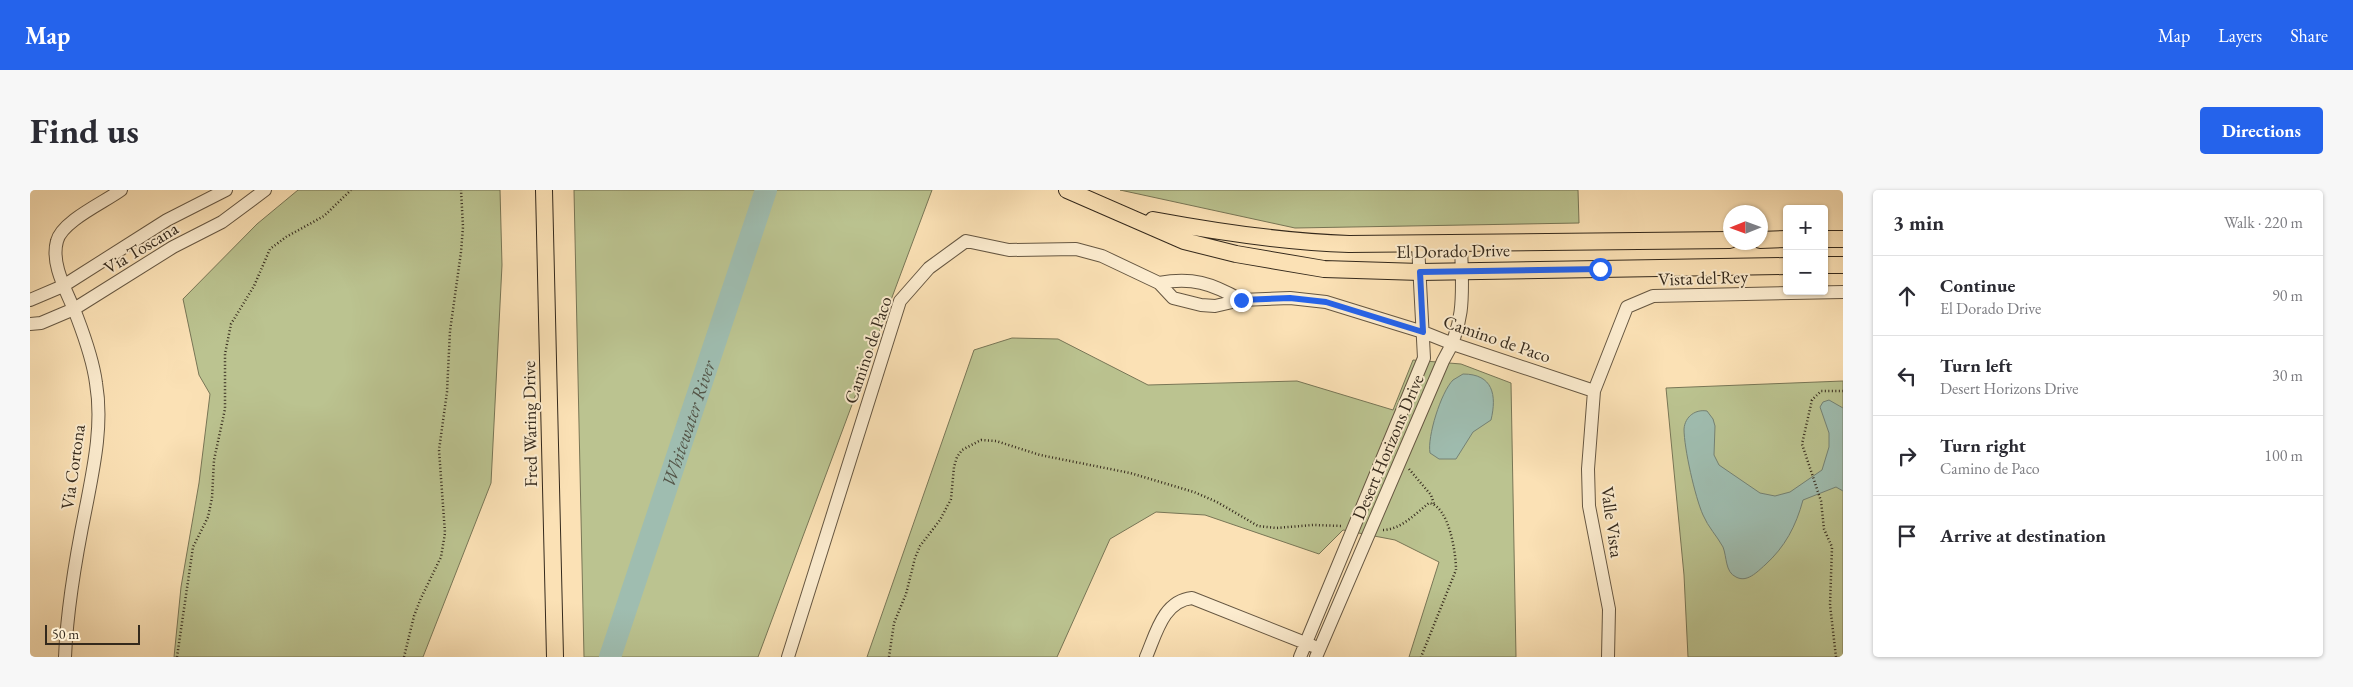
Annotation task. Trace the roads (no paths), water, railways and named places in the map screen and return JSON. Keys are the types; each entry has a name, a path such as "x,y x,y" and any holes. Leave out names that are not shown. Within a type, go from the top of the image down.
{"main road":[{"name":"Fred Waring Drive","path":"544,190 556,657"},
{"name":"El Dorado Drive","path":"1067,190 1184,241 1244,256 1324,269 1420,272 1783,266"},
{"name":"El Dorado Drive","path":"1128,215 1252,237 1293,242 1418,245 1723,240"},
{"path":"1828,239 1843,239"},
{"path":"1768,240 1783,240"},
{"path":"1828,265 1843,265"}],"street":[{"name":"Via Cortona","path":"65,657 66,625 76,559 95,467 98,425 96,383 89,352 74,309 63,286 56,257 57,240 65,228 122,190"},
{"name":"Via Toscana","path":"30,300 63,286 168,220 226,190"},
{"name":"Via Toscana","path":"30,324 42,323 74,309 173,247 222,222 265,190"},
{"name":"Camino de Paco","path":"788,657 900,301 928,268 966,240 1009,250 1076,249 1102,256 1159,283 1173,298 1202,305 1215,306 1241,300 1290,298 1326,302 1423,332 1453,344 1594,391"},
{"name":"Desert Horizons Drive","path":"1318,653 1443,361 1453,344 1463,310 1461,244"},
{"name":"Desert Horizons Drive","path":"1300,657 1424,358 1418,245"},
{"name":"Camino de Paco","path":"1159,283 1177,280 1208,283 1241,300"},
{"name":"Vista del Rey","path":"1594,391 1627,307 1653,296 1843,292"},
{"name":"Valle Vista","path":"1594,391 1588,469 1589,506 1609,609 1608,657"},
{"path":"1146,657 1166,613 1172,605 1185,598 1200,600 1305,642 1318,653"}],"waterway":[{"name":"Whitewater River","path":"610,657 766,190"}]}
